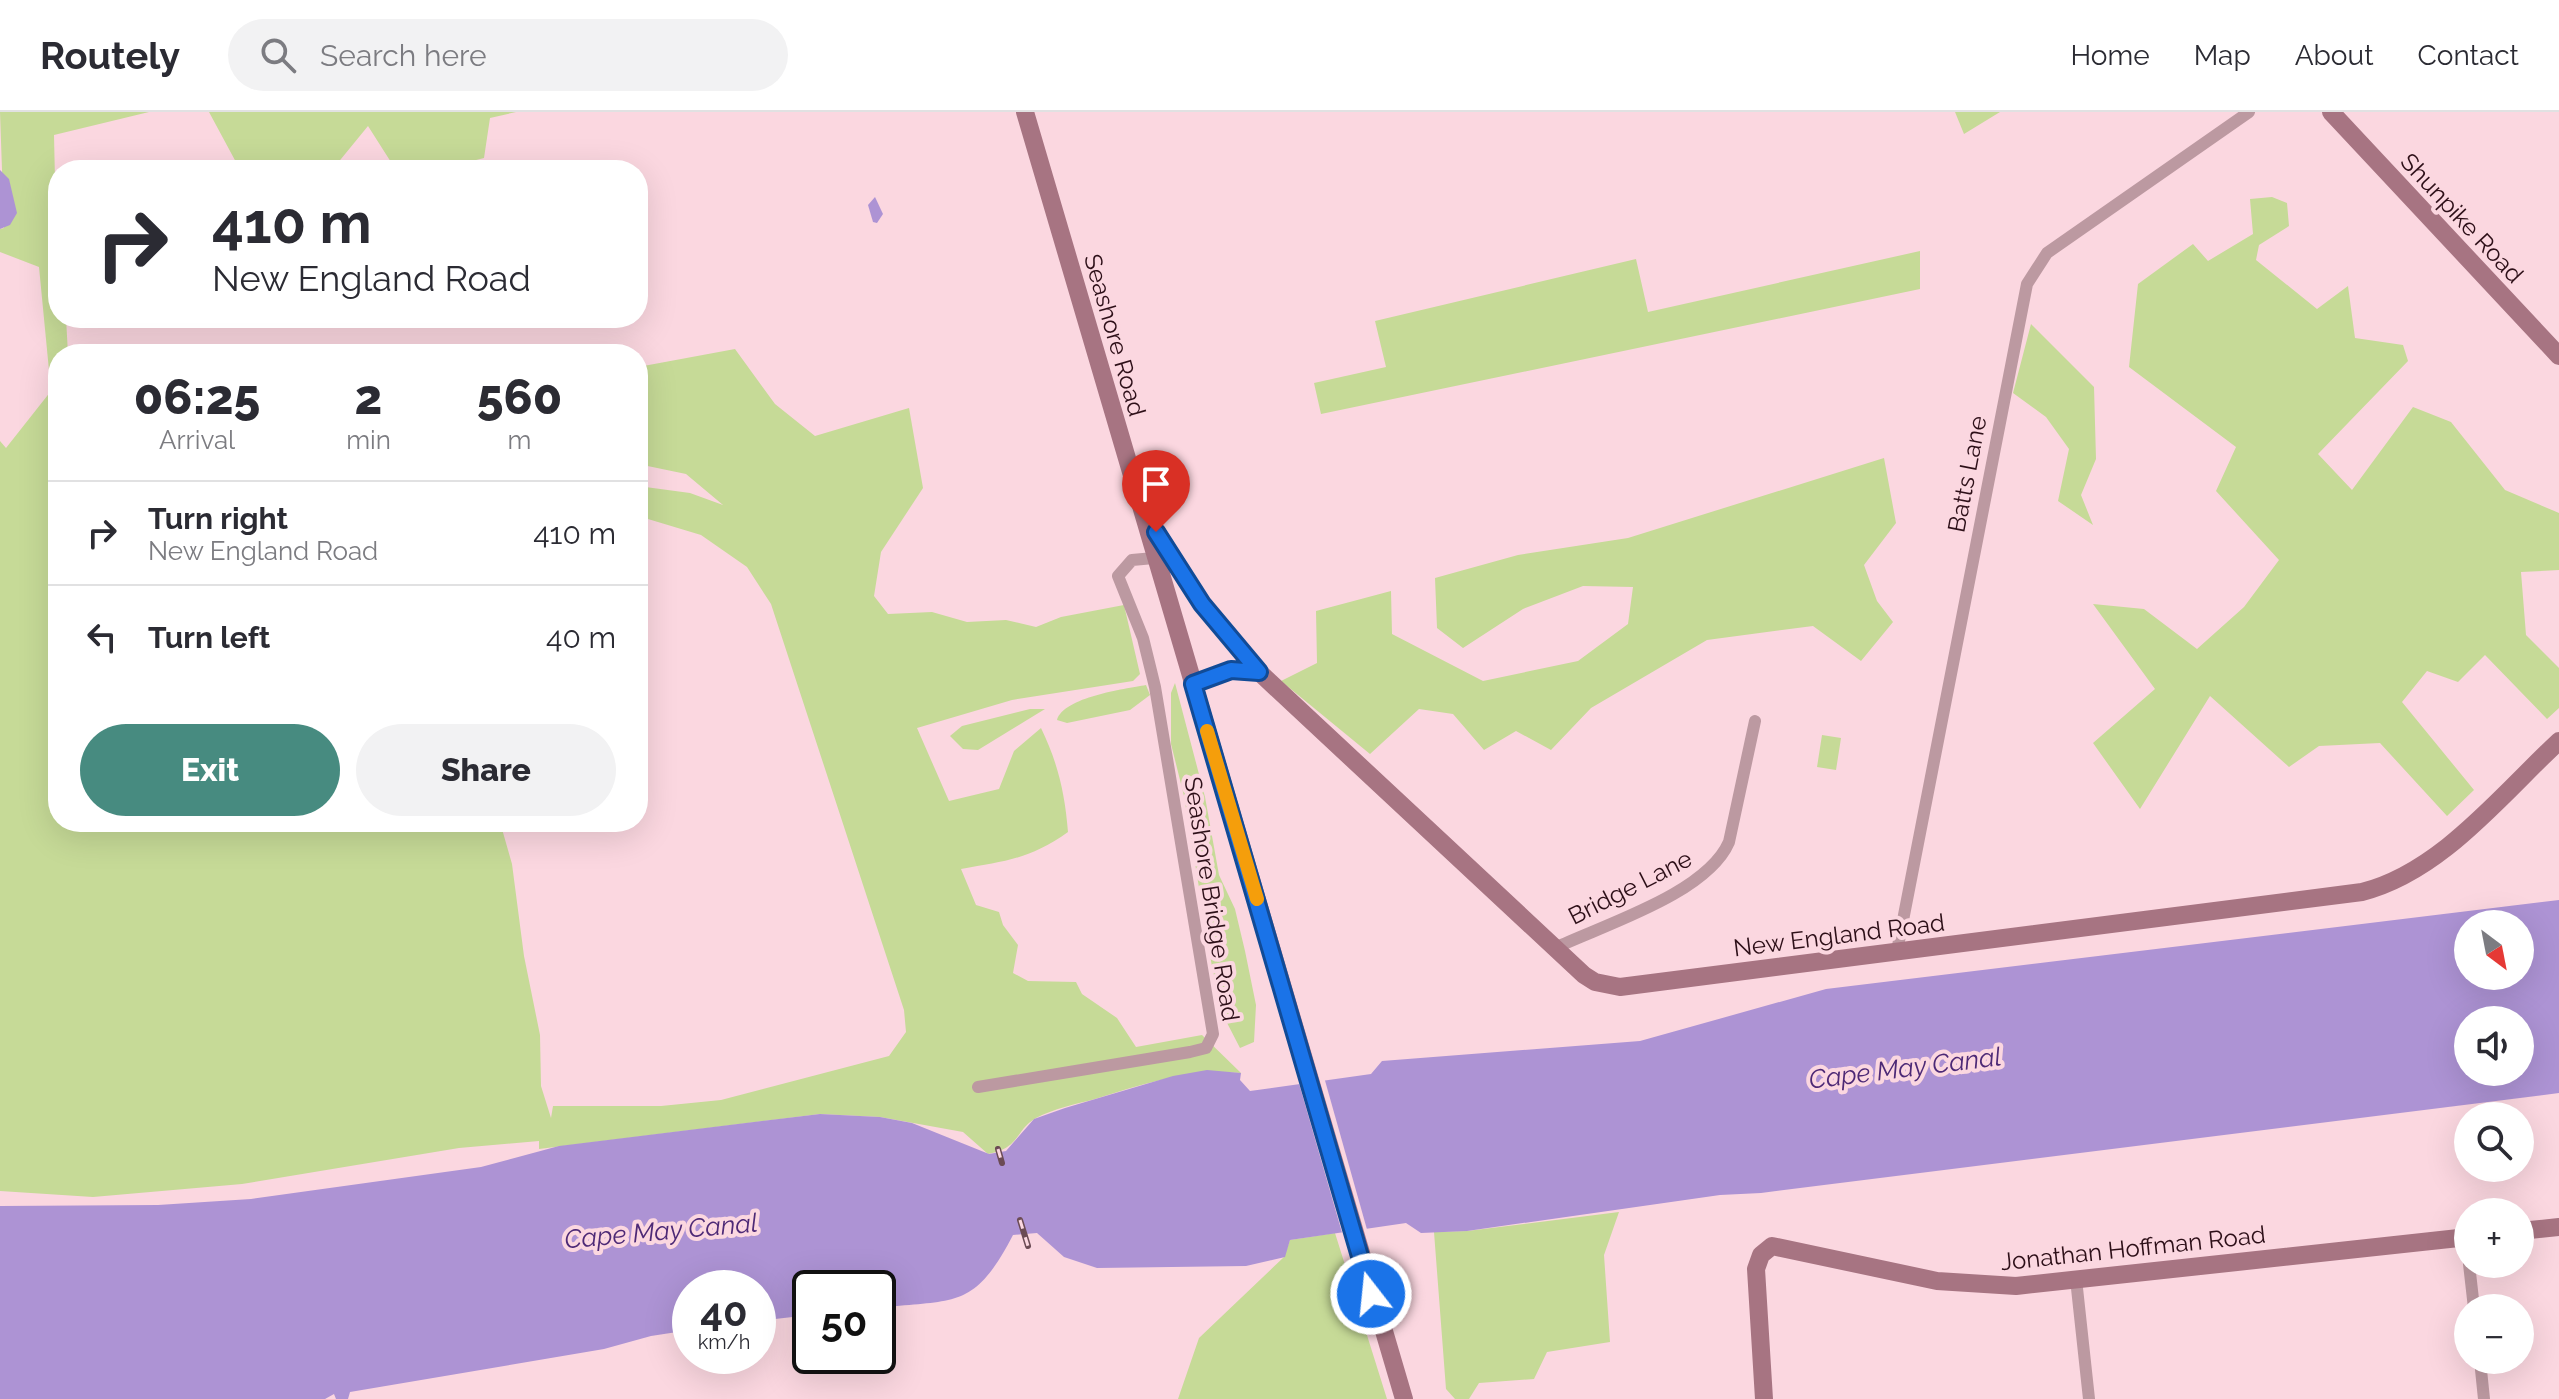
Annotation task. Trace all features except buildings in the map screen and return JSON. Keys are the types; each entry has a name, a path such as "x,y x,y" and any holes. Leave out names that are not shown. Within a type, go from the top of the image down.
{"street":[{"name":"Seashore Road","path":"1025,112 1404,1399"},
{"name":"Batts Lane","path":"1897,951 2027,284 2047,253 2249,112"},
{"name":"Shunpike Road","path":"2331,112 2559,356"},
{"name":"New England Road","path":"1141,508 1202,604 1259,672 1555,948 1595,982 1620,987 2381,887 2409,875 2436,857 2559,741"},
{"name":"Seashore Bridge Road","path":"978,1087 1190,1052 1206,1048 1213,1034 1155,687 1143,638 1118,576 1124,565 1132,560 1154,558"},
{"path":"1193,684 1231,670 1259,672"},
{"name":"Bridge Lane","path":"1555,948 1692,885 1722,859 1729,842 1755,721"},
{"path":"2534,1230 2559,1227"},
{"name":"Jonathan Hoffman Road","path":"1764,1399 1756,1269 1761,1255 1780,1245 1967,1285 2016,1286 2454,1244"},
{"path":"2076,1279 2089,1399"},
{"path":"2481,1374 2484,1399"}],"green space":[{"path":"0,112 149,112 54,135 55,160 48,160 48,328 67,328 67,344 48,344 48,360 39,267 0,252 0,229 4,228"},
{"path":"209,112 516,112 490,118 484,158 476,160 390,160 368,126 340,160 235,160"},
{"path":"1955,112 2000,112 1964,134"},
{"path":"2272,197 2287,203 2289,226 2259,245 2256,260 2317,309 2348,286 2355,338 2403,345 2408,361 2318,454 2352,490 2413,407 2451,422 2505,490 2559,513 2559,570 2521,572 2526,635 2559,668 2559,708 2547,719 2485,655 2458,682 2427,671 2402,702 2474,790 2447,816 2380,743 2319,746 2289,767 2210,696 2140,809 2093,743 2155,689 2093,604 2144,609 2197,649 2244,607 2279,560 2216,491 2236,447 2129,367 2138,284 2193,244 2208,261 2253,234 2250,199"},
{"path":"1920,251 1920,289 1321,414 1314,383 1386,367 1375,321 1636,259 1648,312"},
{"path":"2031,324 2094,387 2096,459 2081,495 2093,525 2058,501 2069,449 2046,417 2013,393"},
{"path":"735,349 775,404 815,436 909,408 923,488 881,552 874,596 888,614 932,612 967,622 1006,620 1036,627 1061,617 1124,605 1140,674 1133,681 1012,700 917,728 949,801 999,789 1014,751 1041,728 1056,766 1068,832 1029,853 961,869 976,905 999,912 1003,925 1018,945 1013,973 1028,981 1076,982 1082,994 1117,1018 1136,1047 1202,1035 1241,1073 1203,1073 1167,1079 1057,1109 1029,1123 1006,1148 988,1154 963,1132 880,1117 820,1114 539,1149 539,1141 459,1148 242,1184 93,1197 0,1191 0,441 6,448 48,395 48,832 503,832 512,864 524,956 540,1035 541,1086 551,1118 553,1106 661,1106 721,1100 889,1056 906,1032 904,1010 771,604 747,567 701,535 648,519 648,487 690,493 723,505 686,474 648,466 648,365"},
{"path":"1884,458 1896,523 1864,565 1877,601 1893,622 1861,661 1813,626 1707,640 1591,708 1551,750 1516,731 1484,750 1453,714 1419,709 1370,754 1281,681 1317,663 1316,611 1391,591 1392,634 1483,681 1578,661 1628,624 1633,587 1583,586 1523,609 1463,648 1437,628 1435,578 1518,555 1628,538"},
{"path":"1175,683 1205,797 1219,875 1235,909 1256,1005 1254,1042 1240,1048 1224,1017 1212,967 1184,796 1171,744 1171,693"},
{"path":"1146,685 1150,695 1130,710 1067,723 1057,720 1062,712 1082,700"},
{"path":"1030,709 1045,709 978,750 963,749 950,736 962,726"},
{"path":"1822,735 1841,738 1836,770 1817,767"},
{"path":"1619,1212 1604,1255 1610,1342 1547,1352 1534,1379 1479,1383 1469,1399 1455,1399 1446,1389 1434,1232 1467,1231"},
{"path":"1335,1233 1387,1399 1178,1399 1199,1338 1284,1257 1290,1240"}],"water":[{"path":"0,170 9,179 17,213 10,225 0,229"},
{"path":"875,197 883,214 877,223 873,222 868,205"},
{"name":"Cape May Canal","path":"2559,900 2559,1093 2487,1102 2454,1102 2454,1106 1761,1193 1720,1195 1467,1231 1421,1233 1406,1223 1290,1240 1285,1257 1246,1266 1097,1268 1064,1257 1037,1233 1013,1235 986,1277 974,1289 945,1301 896,1306 896,1270 792,1270 792,1317 776,1319 776,1270 672,1270 672,1333 604,1349 350,1392 348,1399 336,1399 334,1394 325,1399 0,1399 0,1206 158,1205 251,1199 481,1167 559,1146 820,1114 880,1117 912,1123 989,1154 1006,1151 1034,1119 1173,1076 1207,1070 1241,1073 1240,1080 1250,1091 1371,1074 1382,1061 1640,1041 1826,989 2454,913 2454,990 2534,990 2534,910 2477,910"}],"pier":[{"path":"1324,1077 1368,1233 1343,1236 1298,1080"}],"railway":[{"path":"998,1149 1002,1163"},
{"path":"1020,1220 1028,1246"}],"slow traffic":[{"path":"1207,731 1257,899"}],"route":[{"path":"1156,532 1202,604 1259,672 1231,670 1193,684 1371,1294"}]}
